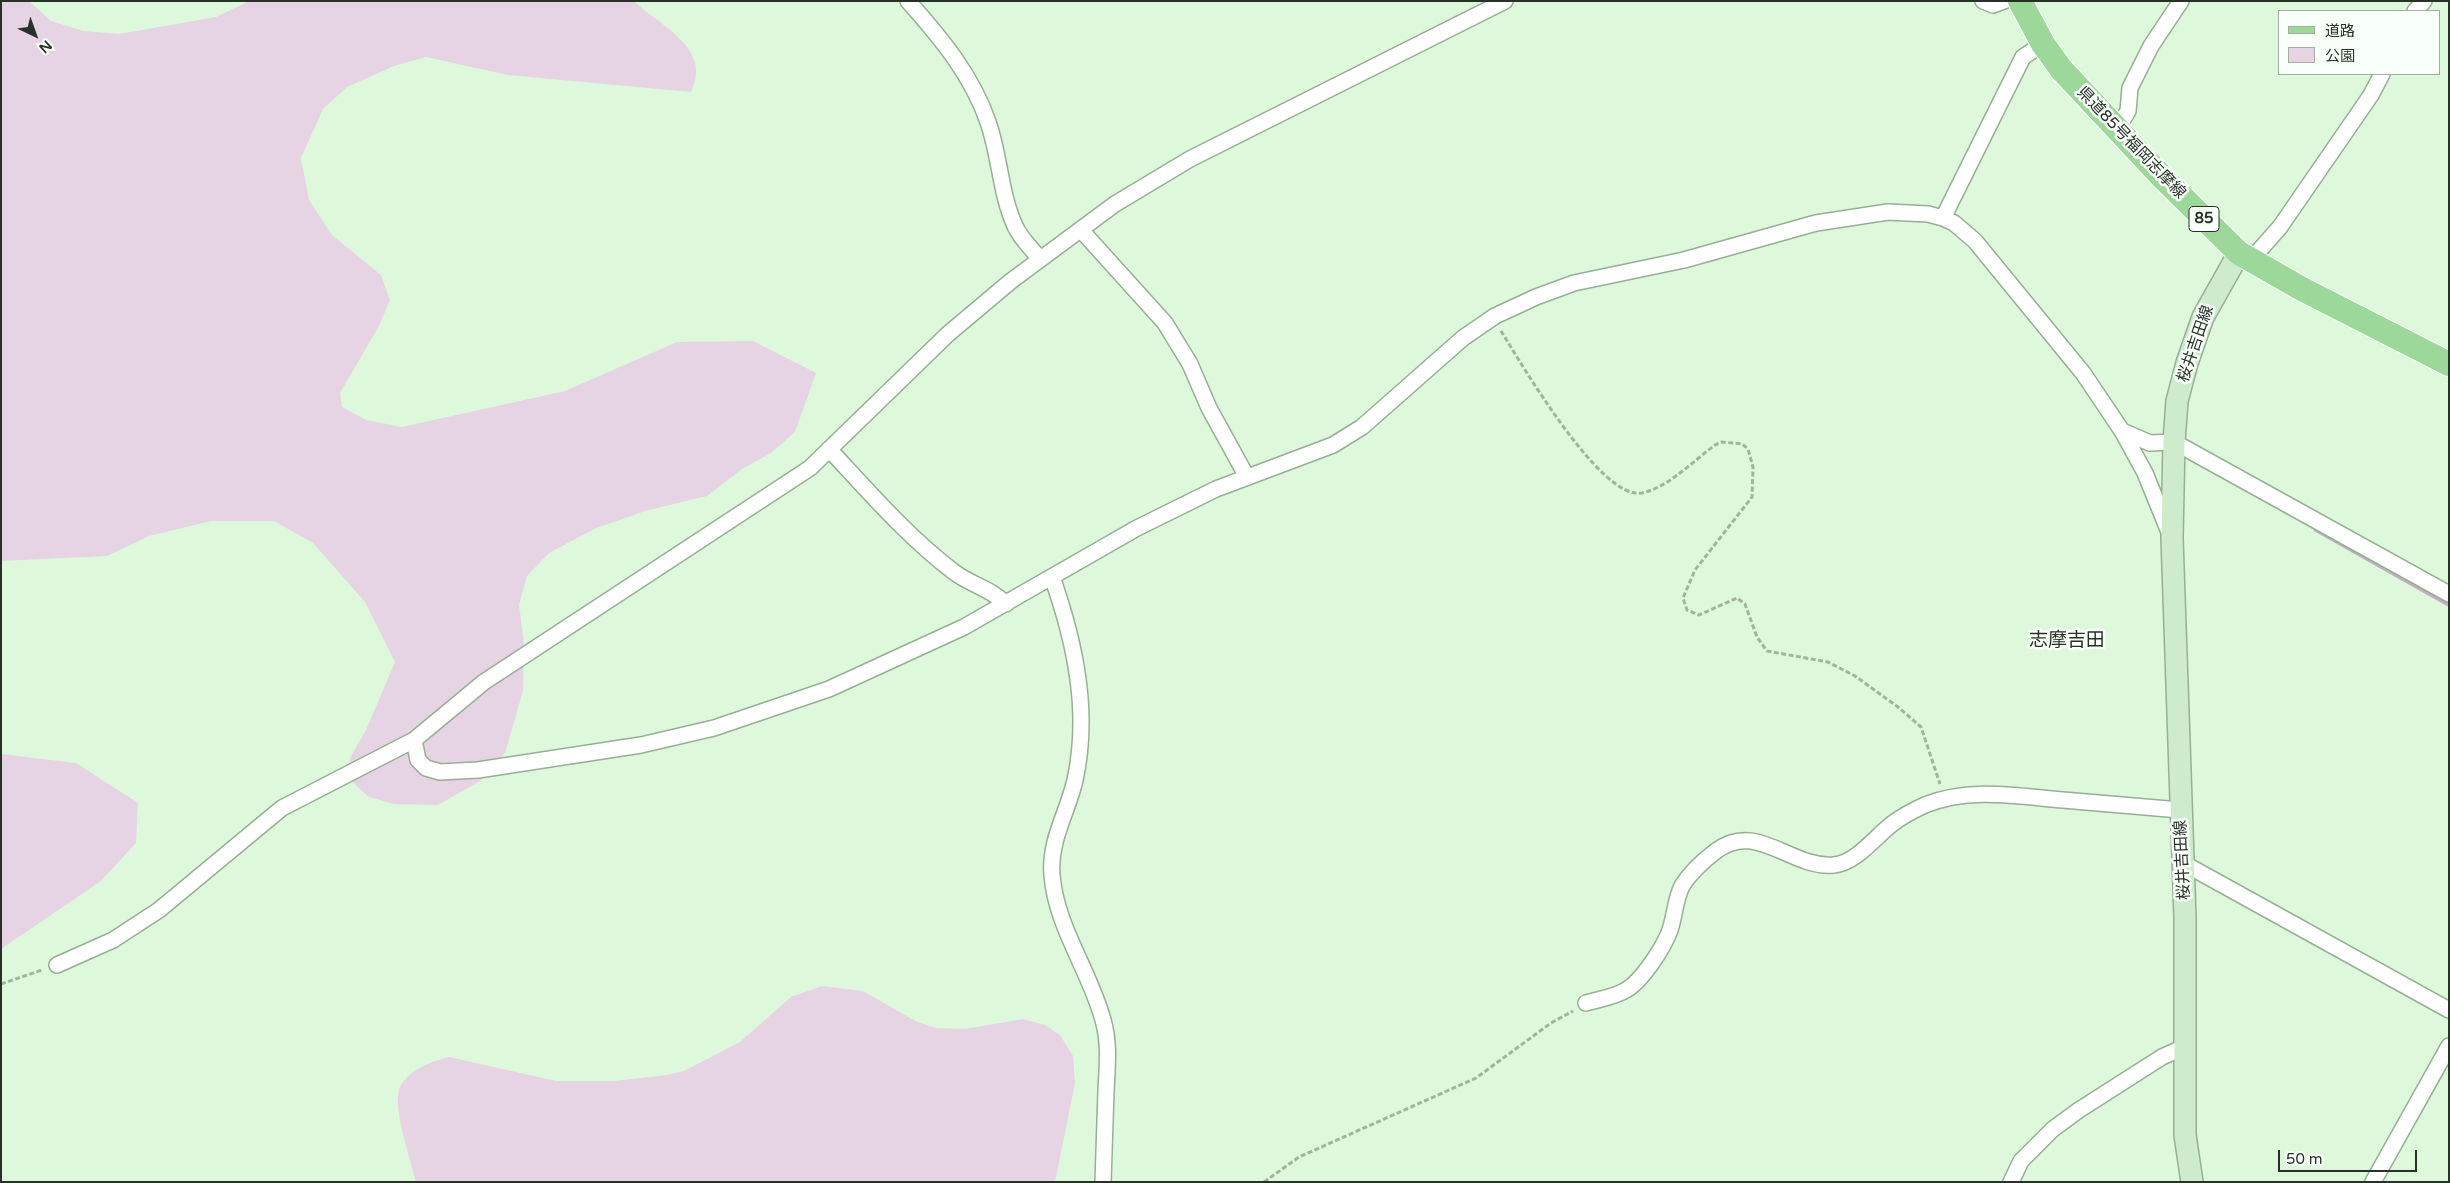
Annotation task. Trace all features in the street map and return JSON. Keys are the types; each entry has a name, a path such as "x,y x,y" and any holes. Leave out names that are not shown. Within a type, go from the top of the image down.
{"main road":[{"name":"県道85号福岡志摩線","path":"2020,1 2043,44 2061,69 2163,178 2244,257 2449,364"},
{"name":"桜井吉田線","path":"2192,1182 2185,1135 2185,918 2172,538 2174,442 2177,401 2203,317 2244,257"}],"street":[{"path":"908,1 938,35 959,64 978,98 988,121 996,151 1005,200 1016,228 1040,259"},
{"path":"57,965 113,940 159,910 282,808 414,740 484,682 810,468 948,334 1011,281 1144,185 1190,159 1505,1"},
{"path":"1983,1 1993,5 2004,1"},
{"path":"2117,129 2128,111 2130,88 2143,63 2182,1"},
{"path":"414,740 418,760 426,768 440,772 478,770 642,746 714,728 829,689 964,627 1137,528 1216,489 1333,445 1362,427 1463,338 1492,318 1536,297 1574,283 1684,260 1816,223 1888,212 1928,214 1943,218 2023,57 2043,44"},
{"path":"2244,257 2280,227 2371,95 2381,75"},
{"name":"桜井吉田線","path":"1943,218 1954,223 1975,241 2083,373 2122,431 2145,473 2172,538"},
{"path":"1080,230 1165,323 1190,364 1209,408 1247,477"},
{"path":"2122,431 2150,443 2174,442 2449,594"},
{"path":"829,449 879,503 930,553 956,574 993,592 1006,604"},
{"path":"1052,577 1067,620 1081,711 1081,752 1074,785 1061,817 1053,854 1052,874 1058,909 1103,1019 1108,1043 1103,1182"},
{"path":"1586,1003 1626,990 1654,962 1670,930 1674,907 1682,886 1693,872 1732,841 1752,840 1794,858 1818,865 1836,865 1850,859 1893,823 1924,806 1944,799 1989,794 2180,810"},
{"path":"2183,863 2449,1010"},
{"path":"2374,1182 2449,1046"},
{"path":"2010,1182 2021,1161 2032,1148 2066,1120 2162,1057 2184,1047"}],"path":[{"path":"1492,318 1570,437 1618,488 1642,493 1666,482 1714,445 1722,442 1742,444 1748,449 1753,467 1752,497 1695,570 1683,598 1687,610 1699,615 1736,598 1745,604 1756,637 1767,651 1828,662 1855,676 1898,707 1921,727 1932,755 1944,799"},
{"path":"1,984 57,965"},
{"path":"1264,1182 1299,1157 1476,1078 1551,1023 1586,1003"}],"green space":[{"path":"1,1 29,1 51,21 84,31 119,34 216,17 249,1 634,1 670,30 690,51 695,63 696,77 691,92 508,75 426,57 394,66 347,87 323,109 301,158 309,200 332,235 381,275 390,300 379,326 340,393 342,407 366,420 402,427 565,391 677,342 753,341 816,373 795,432 771,453 742,469 707,496 645,511 594,529 549,553 527,576 519,605 524,644 523,691 505,753 480,781 438,805 394,804 369,797 350,780 350,758 366,730 395,662 365,602 313,543 274,521 211,521 149,536 107,556 1,561"},
{"path":"1,754 76,763 138,803 136,843 101,881 1,949"},
{"path":"822,986 863,991 917,1022 936,1028 965,1029 1023,1019 1045,1025 1060,1035 1073,1056 1075,1083 1055,1182 416,1182 400,1122 398,1099 402,1083 413,1072 427,1064 449,1057 556,1081 614,1081 667,1075 684,1071 740,1042 791,997"}],"waterway":[{"path":"2316,529 2449,604"}],"district":[{"name":"志摩吉田","path":"2067,641"}]}
